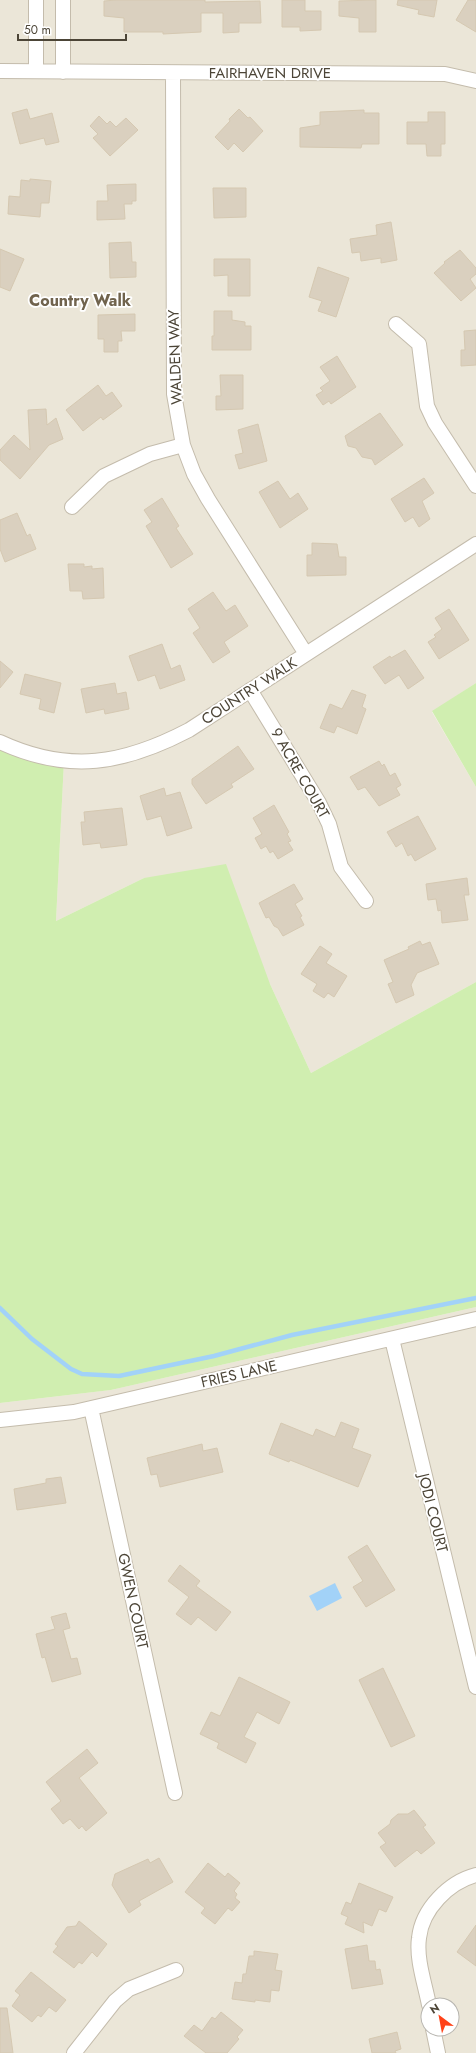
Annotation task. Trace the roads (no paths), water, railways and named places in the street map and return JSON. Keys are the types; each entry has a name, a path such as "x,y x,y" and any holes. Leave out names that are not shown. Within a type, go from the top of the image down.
{"street":[{"path":"36,0 36,71"},
{"path":"0,71 63,72 63,0"},
{"name":"FAIRHAVEN DRIVE","path":"63,72 445,74 476,81"},
{"name":"WALDEN WAY","path":"173,73 174,394 183,445 194,474 208,499 306,654"},
{"path":"396,324 419,344 427,406 435,423 476,486"},
{"path":"72,507 104,476 150,454 183,445"},
{"name":"COUNTRY WALK","path":"0,742 20,751 64,761 100,761 129,756 158,746 189,730 476,544"},
{"name":"9 ACRE COURT","path":"250,690 319,803 329,824 341,867 366,901"},
{"name":"FRIES LANE","path":"0,1420 91,1408 476,1319"},
{"name":"JODI COURT","path":"392,1339 476,1686"},
{"name":"GWEN COURT","path":"91,1408 175,1793"},
{"path":"427,1997 420,1962 419,1938 422,1926 436,1901 453,1886 476,1875"},
{"path":"74,2053 115,2001 129,1989 176,1970"},
{"path":"435,2037 438,2053"}],"water":[{"path":"335,1583 342,1598 317,1611 309,1596"}],"waterway":[{"path":"0,1308 32,1339 71,1369 82,1374 119,1376 214,1356 292,1335 476,1298"}],"district":[{"name":"Country Walk","path":"80,300"}]}
